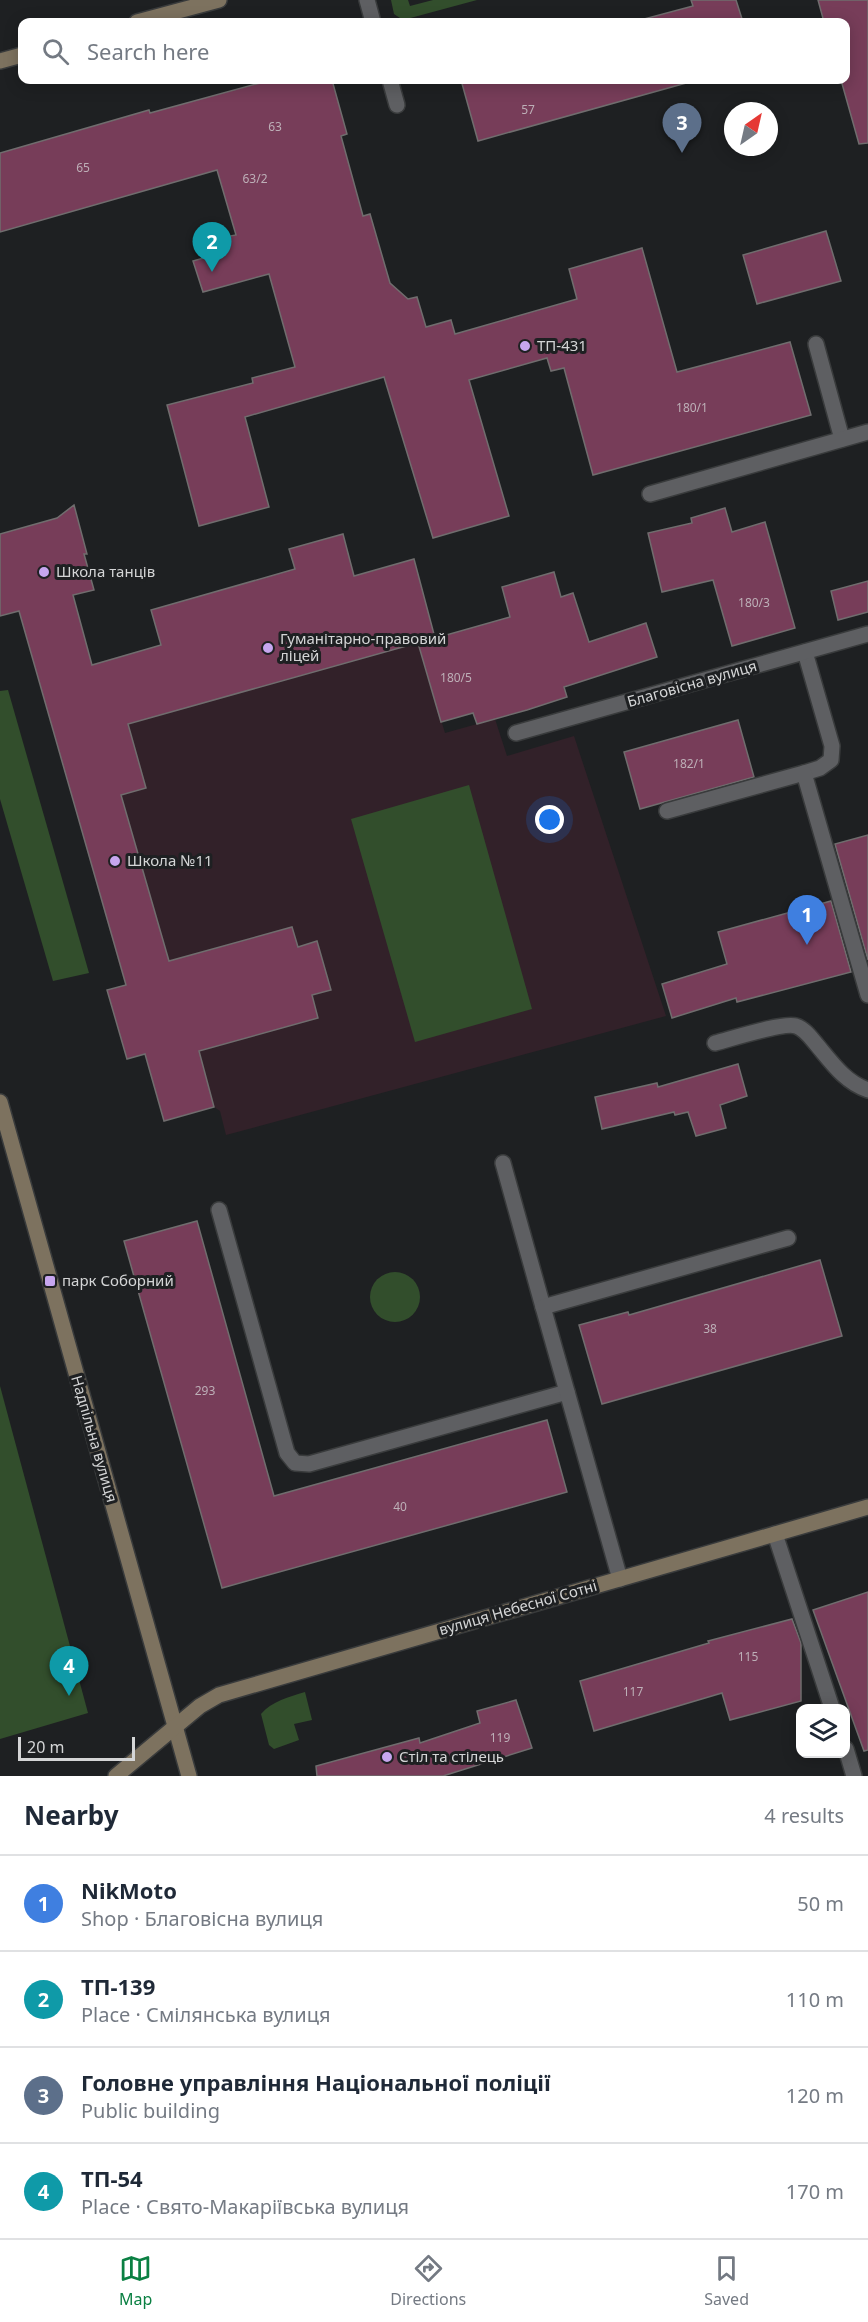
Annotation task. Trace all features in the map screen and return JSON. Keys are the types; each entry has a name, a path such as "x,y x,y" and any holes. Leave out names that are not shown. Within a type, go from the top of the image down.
{"main road":[{"path":"152,18 219,0"},
{"path":"0,61 18,56"},
{"name":"Надпільна вулиця","path":"0,1102 189,1776"},
{"name":"вулиця Небесної Сотні","path":"116,1776 209,1699 239,1688 868,1507"}],"street":[{"path":"367,0 372,18"},
{"path":"391,84 397,105"},
{"path":"816,344 842,440"},
{"path":"650,494 868,432"},
{"name":"Благовісна вулиця","path":"516,733 868,634"},
{"path":"668,811 820,768 831,760 832,746 805,652"},
{"path":"804,773 868,995"},
{"path":"715,1043 783,1026 796,1026 807,1033 840,1072 856,1086 868,1090"},
{"path":"503,1164 620,1579"},
{"path":"219,1210 287,1453 295,1463 309,1464 567,1392"},
{"path":"543,1307 788,1238"},
{"path":"775,1534 831,1704"},
{"path":"849,1758 854,1776"}],"shaded area":[{"path":"343,534 355,576 403,562 412,592 422,590 428,610 413,614 418,643 445,733 495,719 507,756 574,736 666,1016 226,1135 220,1111 214,1107 164,1121 145,1054 127,1059 107,990 125,985 35,666 88,651 92,664 161,645 151,610 294,569 289,549"}],"green space":[{"path":"391,0 408,0 410,6 433,0 477,0 410,18 400,18 394,14"},
{"path":"8,690 89,973 53,981 0,799 0,691"},
{"path":"469,785 532,1009 415,1042 351,819"},
{"path":"390,1272 400,1272 413,1279 420,1292 420,1302 413,1315 400,1322 390,1322 381,1318 374,1311 370,1302 370,1292 374,1283 381,1276"},
{"path":"0,1386 88,1713 0,1739"},
{"path":"305,1692 312,1720 294,1724 299,1740 274,1749 269,1745 261,1714 276,1703"}],"building":[{"path":"691,0 736,0 742,18 648,18 693,6"},
{"path":"818,0 868,0 868,143 859,144 842,84 850,84 850,18 823,18"},
{"path":"256,84 333,84 347,134 341,136 363,216 370,214 390,283 408,299 417,297 426,327 451,320 455,334 577,299 569,269 642,248 677,372 790,342 811,415 593,475 564,368 551,371 547,358 469,380 509,516 433,538 384,377 245,417 269,507 199,526 167,405 253,383 252,378 295,367 269,274 203,292 193,261 221,253 219,238 236,235 217,170 0,232 0,153 149,110 150,113"},
{"path":"462,84 683,84 478,141"},
{"path":"826,231 841,281 757,304 743,255"},
{"path":"74,505 94,590 73,595 92,665 161,645 151,610 295,569 289,549 343,534 354,576 414,559 435,638 128,724 146,788 121,795 169,961 292,927 298,947 317,941 331,990 312,995 318,1018 199,1051 214,1107 164,1121 145,1054 127,1059 107,990 126,985 19,611 0,616 0,534 57,518"},
{"path":"725,508 732,532 765,522 795,628 732,646 713,580 662,592 648,533 692,523 691,518"},
{"path":"554,572 561,597 573,593 589,642 646,623 657,657 564,687 567,697 527,710 477,724 473,713 441,722 418,643 510,617 502,587"},
{"path":"868,581 868,612 838,620 831,591"},
{"path":"738,720 754,777 640,809 624,752"},
{"path":"868,835 868,960 835,844"},
{"path":"831,901 851,972 737,1002 736,998 672,1018 662,984 727,964 718,932"},
{"path":"738,1064 747,1096 720,1105 726,1128 696,1136 688,1112 675,1115 674,1112 602,1129 595,1097 657,1083 658,1087"},
{"path":"197,1221 274,1496 547,1420 567,1492 222,1588 124,1241"},
{"path":"820,1260 842,1336 602,1404 579,1325 628,1312 629,1315"},
{"path":"868,1592 868,1750 864,1751 850,1712 850,1704 847,1704 813,1610"},
{"path":"792,1619 801,1643 801,1701 730,1720 722,1693 594,1731 580,1681 709,1643 708,1641"},
{"path":"516,1700 532,1748 443,1776 317,1776 316,1766 419,1738 420,1743 480,1723 477,1711"}],"place":[{"name":"Головне управління Національної поліції","path":"682,153"},
{"name":"ТП-139","path":"212,272"},
{"name":"ТП-431","path":"525,346"},
{"name":"Школа танців","path":"44,572"},
{"name":"Гуманітарно-правовий ліцей","path":"268,648"},
{"name":"Школа №11","path":"115,861"},
{"name":"NikMoto","path":"807,945"},
{"name":"парк Соборний","path":"50,1281"},
{"name":"ТП-54","path":"69,1696"},
{"name":"Стіл та стілець","path":"387,1757"}]}
